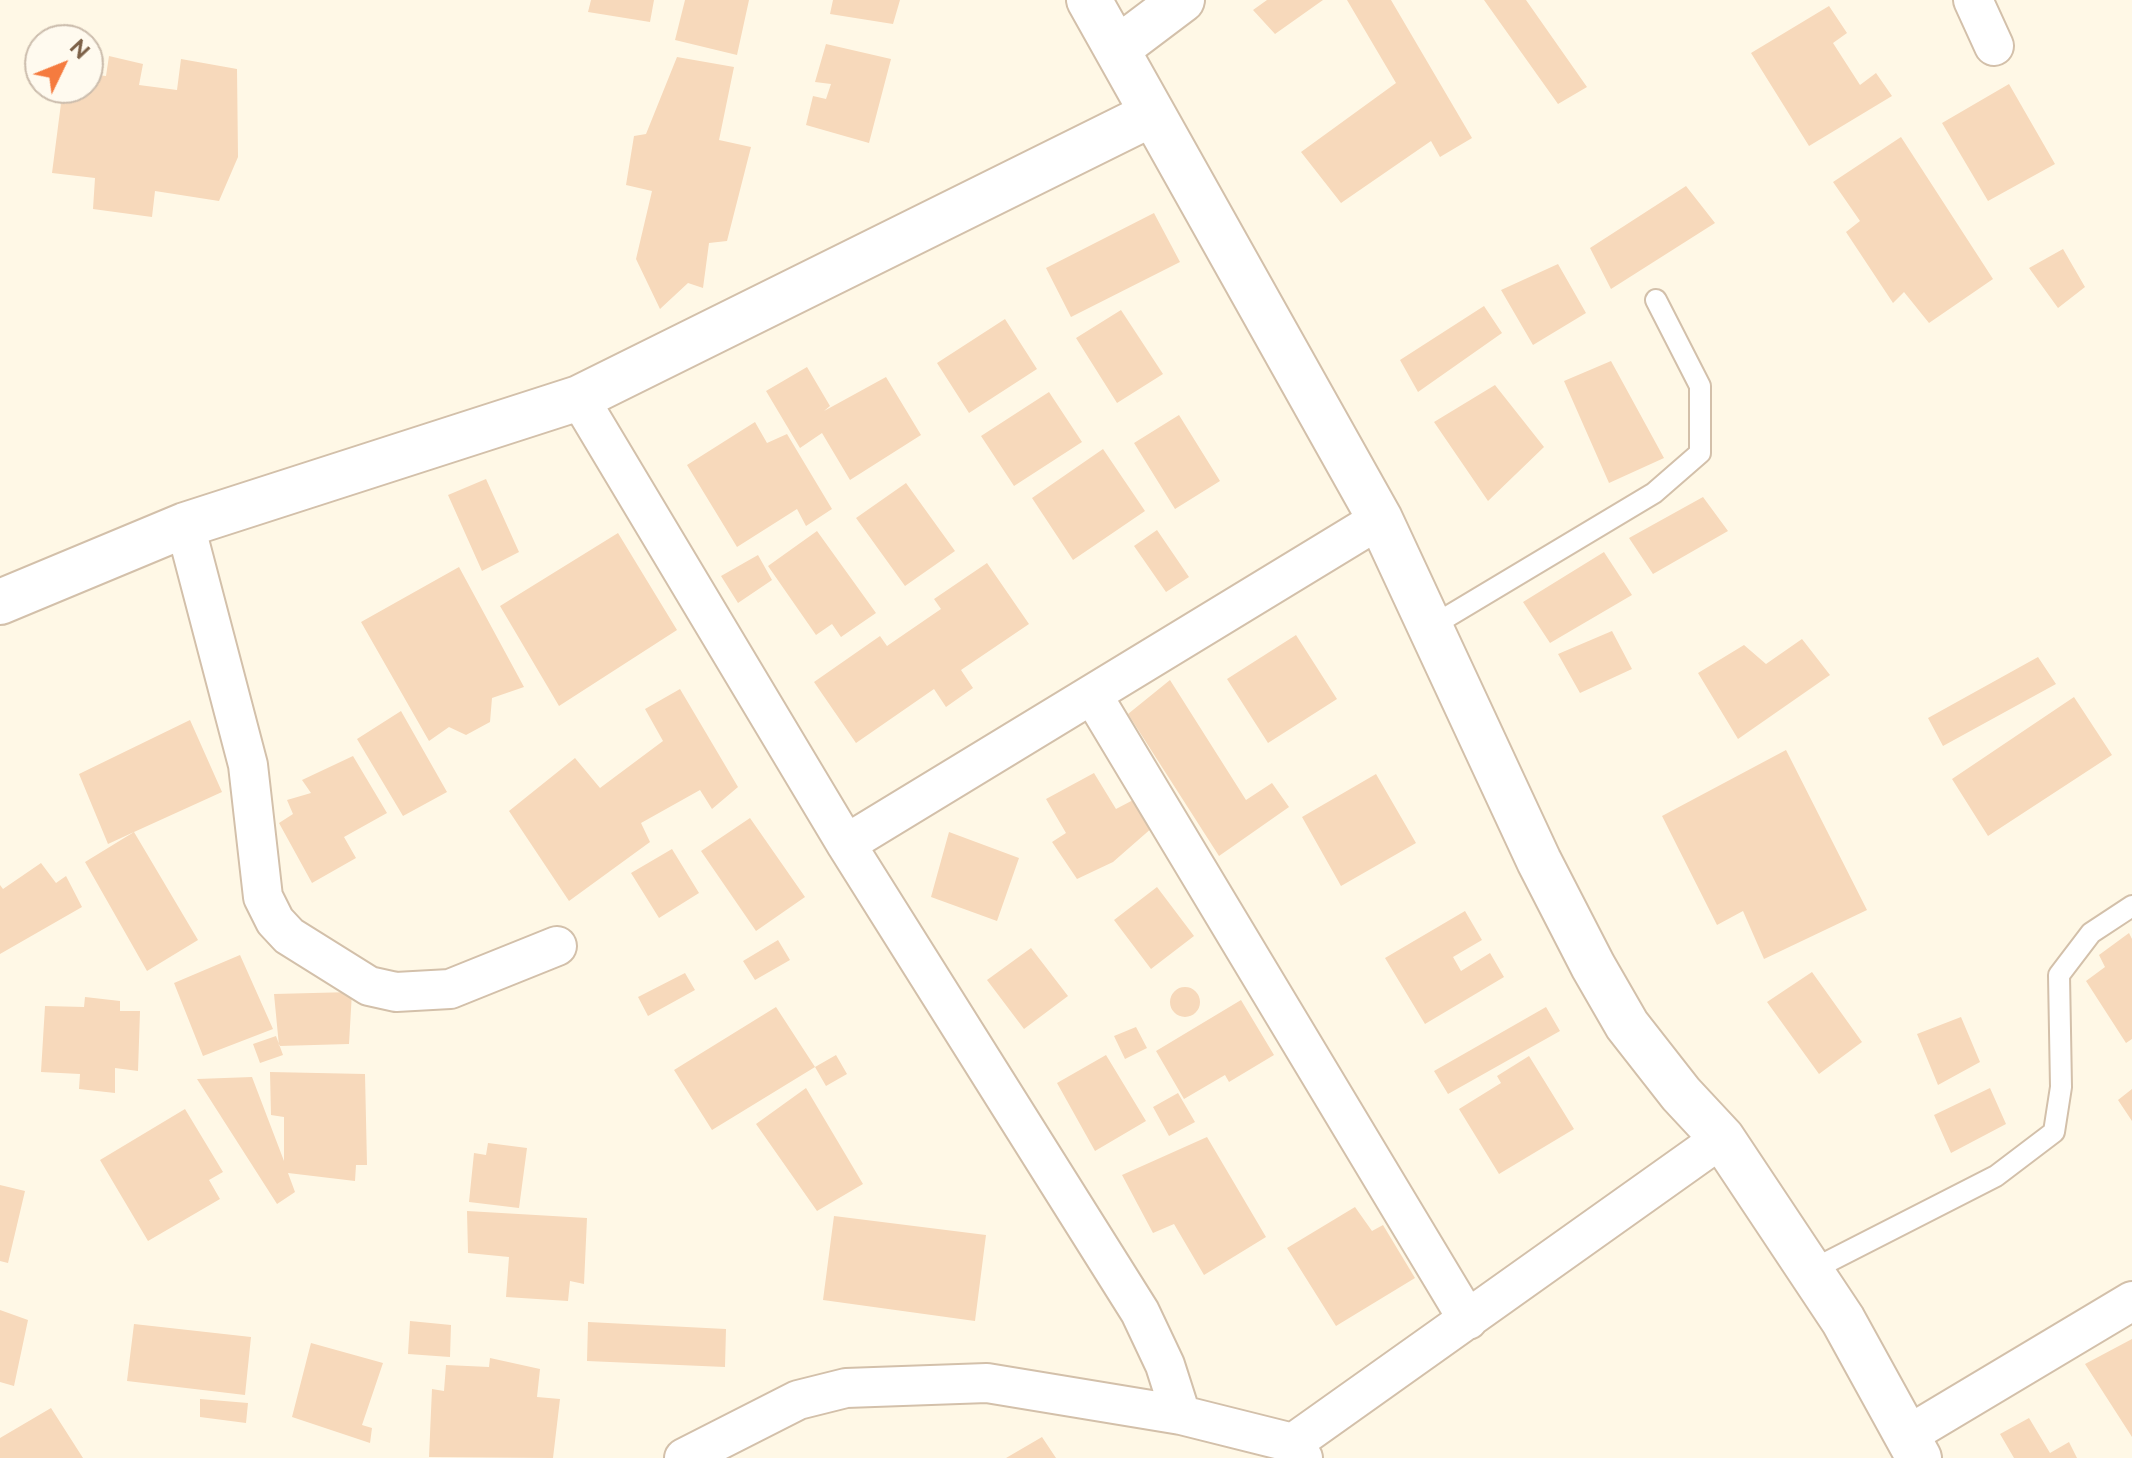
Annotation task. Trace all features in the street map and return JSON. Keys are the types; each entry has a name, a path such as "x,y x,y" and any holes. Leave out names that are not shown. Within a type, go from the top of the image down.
{"street":[{"path":"1089,0 1380,519 1539,861 1593,966 1627,1025 1681,1094 1722,1138 1810,1271 1914,1446 2132,1301"},
{"path":"1117,49 1182,0"},
{"path":"1973,0 1994,46"},
{"path":"0,602 185,525 579,398 1152,114"},
{"path":"579,398 846,844 1140,1312 1165,1365 1181,1415"},
{"path":"846,844 1380,519"},
{"path":"185,525 248,765 263,897 275,921 289,936 369,986 396,992 450,989 557,946"},
{"path":"1093,696 1468,1320"},
{"path":"684,1458 798,1400 846,1388 987,1383 1181,1415 1298,1450 1468,1320 1722,1138"}],"lane":[{"path":"1432,626 1654,493 1700,453 1700,386 1656,300"},
{"path":"1810,1271 1996,1176 2054,1132 2061,1087 2059,975 2091,933 2132,906"}],"building":[{"path":"591,0 654,0 650,22 588,12"},
{"path":"685,0 749,0 737,55 675,40"},
{"path":"833,0 900,0 893,24 830,14"},
{"path":"1267,0 1323,0 1275,34 1253,10"},
{"path":"1347,0 1391,0 1472,138 1440,157 1431,141 1341,203 1301,152 1396,83"},
{"path":"1484,0 1526,0 1587,87 1558,104"},
{"path":"1829,6 1847,33 1833,43 1860,85 1876,73 1892,96 1809,146 1751,53"},
{"path":"826,44 891,59 869,143 806,125 813,96 826,99 831,84 815,82"},
{"path":"109,56 143,64 139,85 177,90 181,59 237,69 238,157 219,201 155,191 152,217 93,209 95,178 52,173 61,104 104,104"},
{"path":"677,57 734,67 719,140 751,147 727,241 709,243 703,288 688,283 660,309 636,259 652,191 626,185 634,136 646,134"},
{"path":"2009,84 2055,164 1988,201 1942,123"},
{"path":"1901,137 1993,279 1929,323 1904,292 1893,303 1846,232 1860,221 1833,182"},
{"path":"1686,186 1715,223 1611,289 1590,248"},
{"path":"1154,213 1180,262 1071,317 1046,268"},
{"path":"2063,249 2085,287 2058,308 2029,268"},
{"path":"1558,264 1586,313 1533,345 1501,290"},
{"path":"1484,306 1502,333 1418,392 1400,360"},
{"path":"1121,310 1163,374 1117,403 1076,338"},
{"path":"1005,319 1037,369 969,413 937,363"},
{"path":"1611,361 1664,458 1609,483 1564,381"},
{"path":"807,367 830,406 824,411 886,377 921,435 850,480 822,433 800,448 766,391"},
{"path":"1495,385 1544,447 1488,501 1434,422"},
{"path":"1049,392 1082,442 1014,486 981,436"},
{"path":"1179,415 1220,481 1175,509 1134,443"},
{"path":"755,422 767,443 787,434 832,509 806,526 797,509 737,547 687,465"},
{"path":"1103,449 1145,511 1073,560 1032,498"},
{"path":"486,479 519,552 482,571 448,495"},
{"path":"906,483 955,551 905,586 856,518"},
{"path":"1703,497 1728,531 1653,574 1629,538"},
{"path":"1157,530 1189,577 1166,592 1134,546"},
{"path":"817,531 876,613 841,637 832,624 816,635 768,566"},
{"path":"618,533 677,630 559,706 500,606"},
{"path":"1604,552 1632,595 1550,643 1523,602"},
{"path":"758,555 772,580 738,603 721,576"},
{"path":"987,563 1029,624 961,670 973,688 946,707 934,689 856,743 814,682 880,636 887,646 941,609 934,599"},
{"path":"459,567 524,687 492,698 490,722 466,735 449,727 429,741 361,622"},
{"path":"1612,631 1632,669 1580,693 1558,654"},
{"path":"1296,635 1337,699 1268,743 1227,679"},
{"path":"1802,639 1830,675 1738,739 1698,673 1744,645 1766,664"},
{"path":"2038,657 2056,684 1943,746 1928,718"},
{"path":"1170,680 1246,800 1272,783 1289,807 1219,856 1128,714"},
{"path":"680,689 738,787 712,809 700,790 641,823 650,842 569,901 509,811 575,758 600,788 663,741 645,709"},
{"path":"2074,697 2112,755 1988,836 1952,779"},
{"path":"401,711 447,792 403,816 357,739"},
{"path":"190,720 222,792 108,844 79,774"},
{"path":"1786,750 1867,910 1764,959 1743,911 1717,925 1662,816"},
{"path":"353,756 387,813 344,837 356,858 312,883 279,823 293,814 287,800 311,793 302,780"},
{"path":"1094,773 1116,809 1135,799 1153,827 1113,862 1077,879 1052,842 1066,833 1046,799"},
{"path":"1376,774 1416,843 1341,886 1302,817"},
{"path":"750,818 805,897 756,931 701,851"},
{"path":"134,832 198,940 147,971 85,862"},
{"path":"949,832 1019,858 997,921 931,897"},
{"path":"672,849 699,893 659,918 631,873"},
{"path":"41,863 56,883 66,876 82,907 0,954 0,885 3,889"},
{"path":"1157,887 1194,936 1151,969 1114,920"},
{"path":"1465,911 1482,940 1453,957 1461,971 1490,953 1504,977 1425,1024 1385,958"},
{"path":"2129,933 2132,939 2132,1039 2126,1043 2086,981 2105,967 2099,955"},
{"path":"778,940 790,960 755,980 743,961"},
{"path":"1031,948 1068,996 1024,1029 987,980"},
{"path":"240,955 273,1029 203,1056 174,983"},
{"path":"1812,972 1862,1042 1819,1074 1767,1002"},
{"path":"685,973 695,990 648,1016 638,997"},
{"path":"1185,987 1196,991 1200,1002 1196,1013 1185,1017 1174,1013 1170,1002 1174,991"},
{"path":"352,992 349,1044 279,1046 274,994"},
{"path":"85,997 120,1001 120,1011 140,1011 138,1071 115,1068 115,1093 79,1089 80,1074 41,1072 45,1006 84,1007"},
{"path":"1241,1000 1274,1055 1229,1082 1225,1075 1184,1099 1156,1051"},
{"path":"776,1007 815,1067 712,1130 674,1070"},
{"path":"1546,1007 1560,1031 1448,1094 1434,1071"},
{"path":"1961,1017 1980,1062 1938,1085 1917,1034"},
{"path":"1136,1027 1147,1048 1125,1059 1114,1036"},
{"path":"276,1036 283,1055 260,1063 253,1044"},
{"path":"836,1055 847,1074 826,1086 815,1067"},
{"path":"1106,1055 1146,1121 1095,1151 1057,1083"},
{"path":"1529,1056 1574,1129 1499,1174 1459,1109 1501,1083 1497,1076"},
{"path":"270,1072 365,1074 367,1165 356,1165 355,1181 288,1173 295,1192 277,1204 197,1079 252,1077 284,1161 284,1117 271,1115"},
{"path":"806,1088 863,1184 817,1211 756,1124"},
{"path":"1990,1088 2006,1124 1951,1153 1934,1115"},
{"path":"2132,1089 2132,1121 2118,1100"},
{"path":"1178,1093 1195,1122 1169,1136 1153,1107"},
{"path":"185,1109 223,1172 209,1180 220,1199 148,1241 100,1160"},
{"path":"1207,1137 1266,1237 1204,1275 1174,1224 1153,1233 1122,1175"},
{"path":"488,1143 527,1148 519,1208 469,1202 474,1153 486,1155"},
{"path":"0,1185 25,1191 8,1263 0,1261"},
{"path":"1355,1207 1372,1231 1383,1225 1415,1278 1336,1326 1287,1248"},
{"path":"467,1211 587,1218 584,1284 570,1281 568,1301 506,1297 509,1257 468,1253"},
{"path":"834,1216 986,1235 975,1321 823,1300"},
{"path":"0,1310 28,1320 14,1386 0,1382"},
{"path":"410,1321 451,1325 450,1357 408,1354"},
{"path":"588,1322 726,1329 725,1367 587,1361"},
{"path":"134,1324 251,1337 245,1395 127,1381"},
{"path":"2132,1339 2132,1437 2085,1364"},
{"path":"311,1343 383,1363 362,1425 372,1428 370,1443 292,1417"},
{"path":"490,1358 540,1369 537,1397 560,1399 553,1458 429,1457 432,1389 444,1391 446,1365 489,1367"},
{"path":"200,1399 248,1403 246,1423 200,1417"},
{"path":"51,1408 83,1458 0,1458 0,1438"},
{"path":"2029,1418 2050,1453 2069,1442 2077,1458 2014,1458 2000,1434"},
{"path":"1042,1437 1056,1458 1006,1458"}]}
